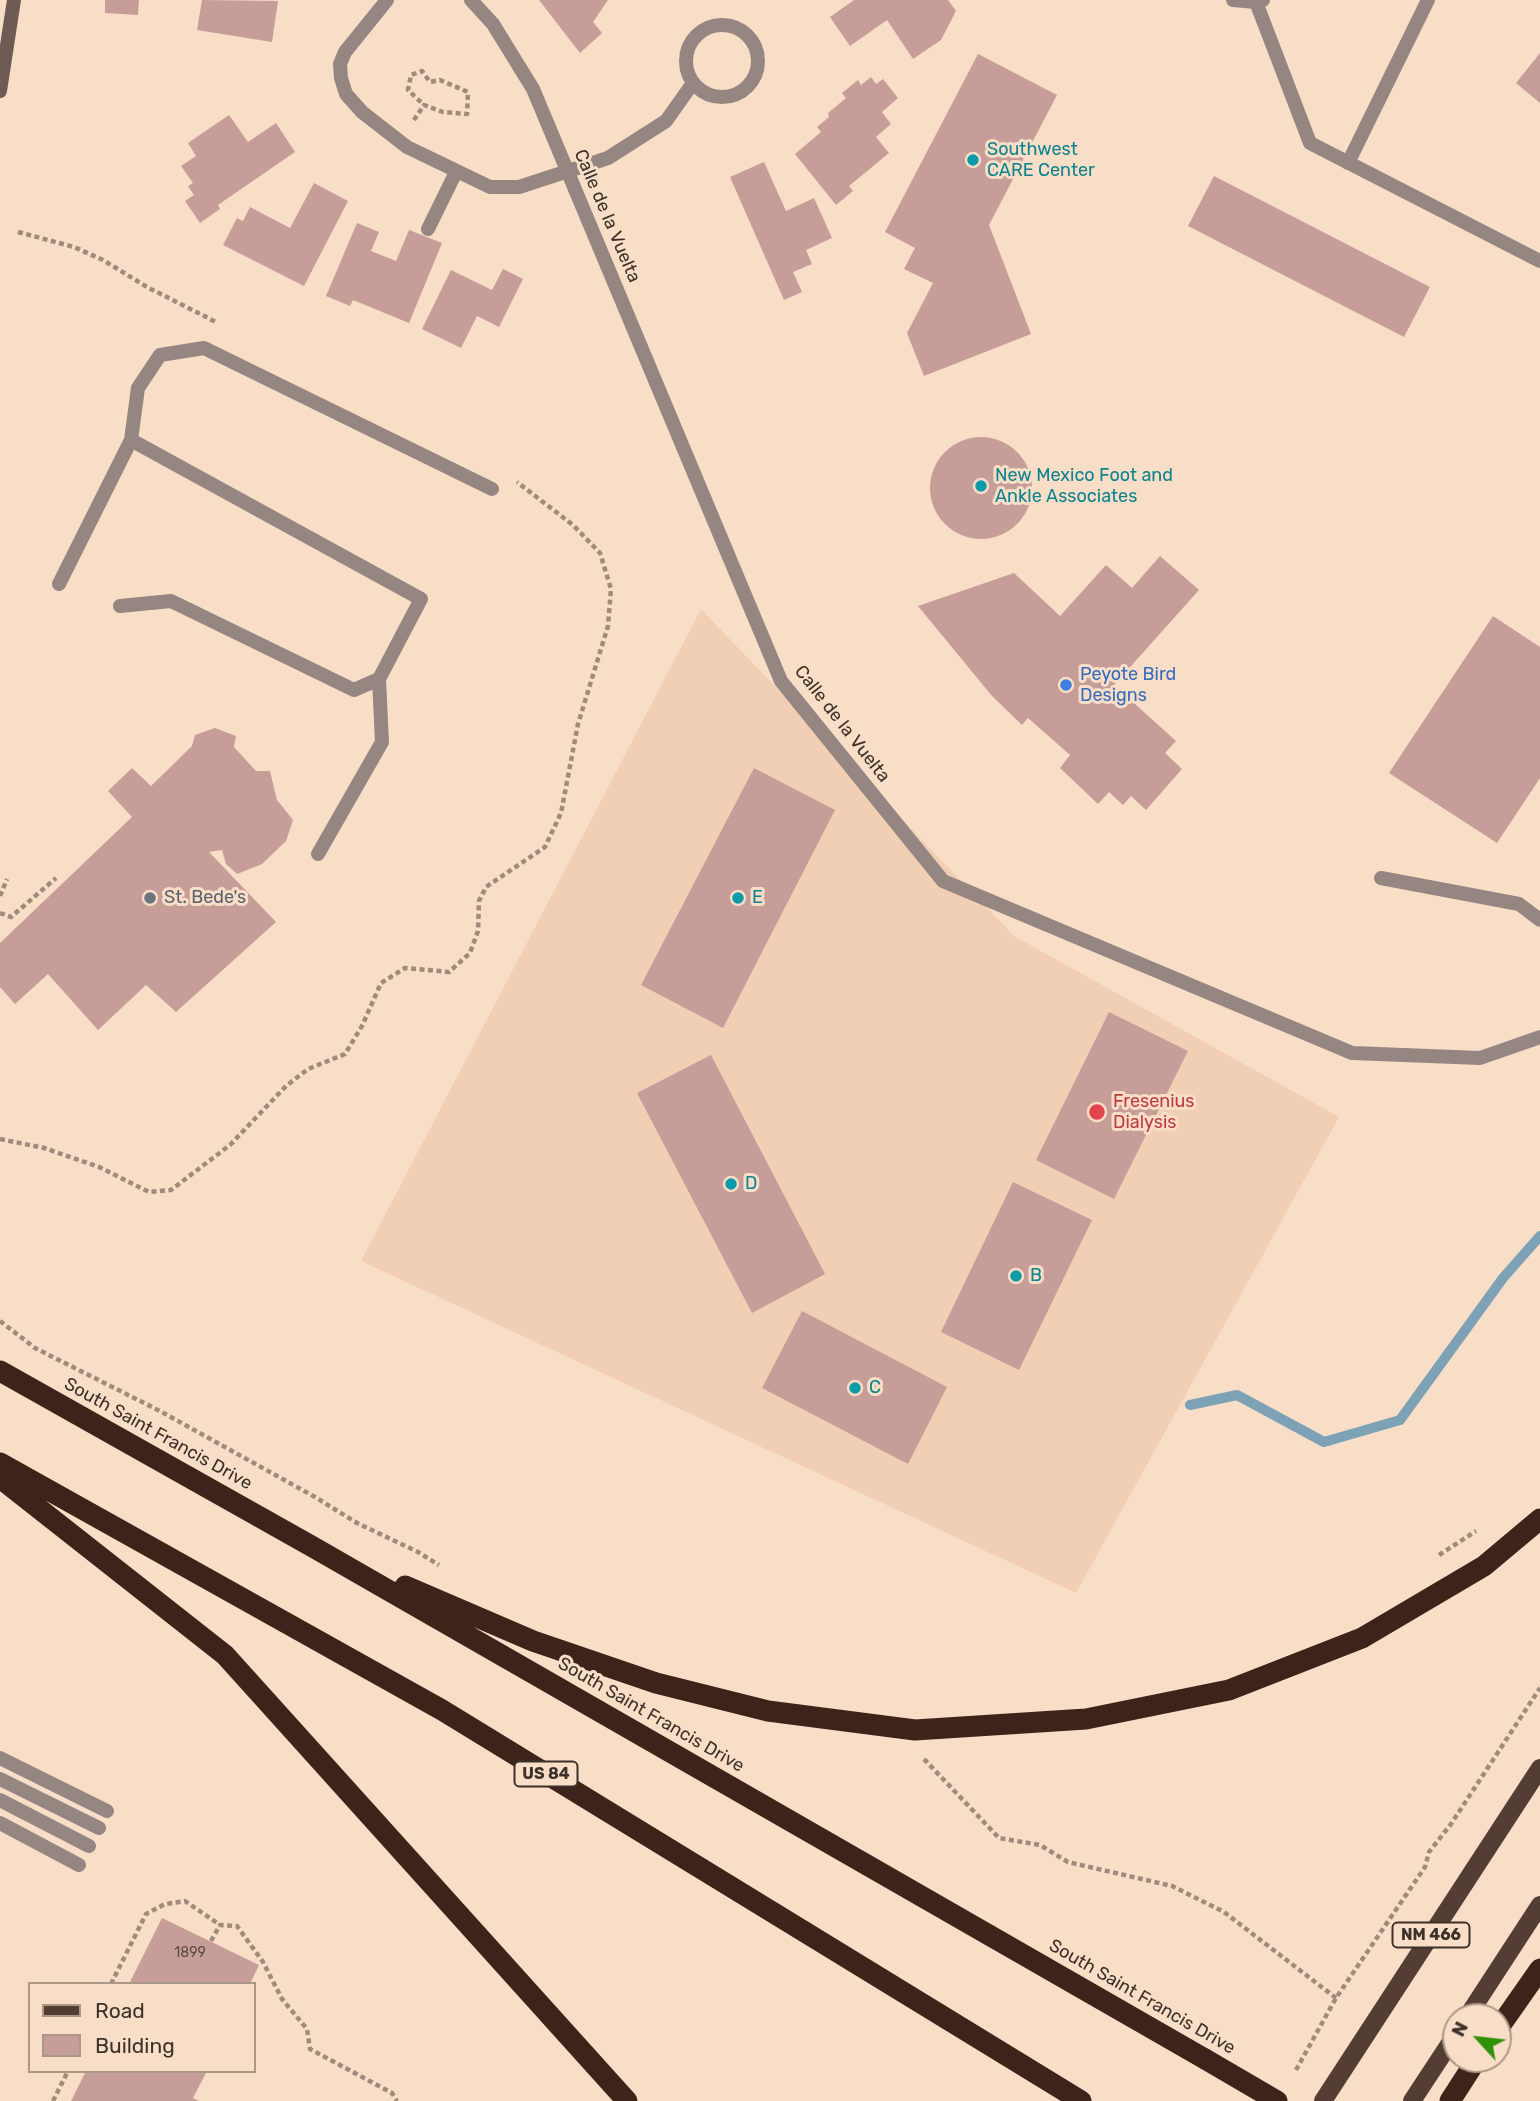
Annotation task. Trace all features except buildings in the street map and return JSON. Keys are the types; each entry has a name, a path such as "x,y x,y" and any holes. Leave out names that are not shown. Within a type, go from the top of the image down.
{"highway":[{"name":"South Saint Francis Drive","path":"0,1371 313,1547 1277,2101"},
{"name":"US 84","path":"0,1463 442,1710 1081,2101"},
{"path":"0,1478 225,1655 627,2101"},
{"path":"313,1547 533,1641 656,1683 768,1711 915,1730 1086,1719 1229,1690 1362,1638 1483,1566 1540,1520"},
{"path":"1512,2009 1540,1969"},
{"path":"1450,2101 1468,2073"}],"main road":[{"name":"NM 466","path":"1323,2101 1540,1768"},
{"path":"1476,2003 1540,1905"},
{"path":"1412,2101 1442,2055"}],"street":[{"path":"0,91 15,0"},
{"path":"387,0 345,52 340,64 346,94 362,112 407,147 490,187 519,187 608,158 666,121 693,83"},
{"name":"Calle de la Vuelta","path":"471,0 492,24 533,89 781,681 943,881 1352,1053 1480,1058 1540,1037"},
{"path":"1233,0 1260,1 1310,143 1540,261"},
{"path":"1348,163 1429,0"},
{"path":"715,25 738,28 755,45 758,69 746,88 724,98 701,91 693,83 687,73 685,60 694,38 703,29 715,25"},
{"path":"428,229 456,172"},
{"path":"59,584 131,440 138,388 160,355 204,348 492,489"},
{"path":"131,440 421,599 379,679 382,742 318,854"},
{"path":"120,606 171,600 354,690 379,679"},
{"path":"1381,878 1519,904 1540,920"},
{"path":"0,1758 107,1811"},
{"path":"0,1779 99,1828"},
{"path":"0,1800 89,1846"},
{"path":"0,1824 79,1866"}],"path":[{"path":"422,71 430,82 440,80 468,92 467,114 443,112 424,105 408,90 411,75 422,71"},
{"path":"414,121 424,105"},
{"path":"0,913 10,917 56,878"},
{"path":"0,896 7,879"},
{"path":"0,1321 36,1348 160,1411 357,1523 418,1552 447,1570"},
{"path":"1438,1555 1485,1525"},
{"path":"1296,2070 1336,1998 1425,1867 1429,1852 1451,1824 1540,1688"},
{"path":"924,1759 999,1838 1040,1845 1068,1862 1172,1886 1224,1912 1336,1998"},
{"path":"112,1982 146,1914 165,1904 185,1901 219,1925 237,1926 264,1962 282,1998 307,2029 310,2049 392,2093 397,2101"},
{"path":"211,1941 219,1925"},
{"path":"53,2101 67,2073"}],"shaded area":[{"path":"701,609 1014,936 1339,1117 1076,1593 361,1261"}],"waterway":[{"path":"1190,1405 1237,1395 1324,1442 1400,1420 1503,1278 1540,1236"}],"place":[{"name":"Southwest CARE Center","path":"973,160"},
{"name":"New Mexico Foot and Ankle Associates","path":"981,486"},
{"name":"Peyote Bird Designs","path":"1066,685"},
{"name":"St. Bede's","path":"150,898"},
{"name":"E","path":"738,898"},
{"name":"Fresenius Dialysis","path":"1097,1112"},
{"name":"D","path":"731,1184"},
{"name":"B","path":"1016,1276"},
{"name":"C","path":"855,1388"}]}
